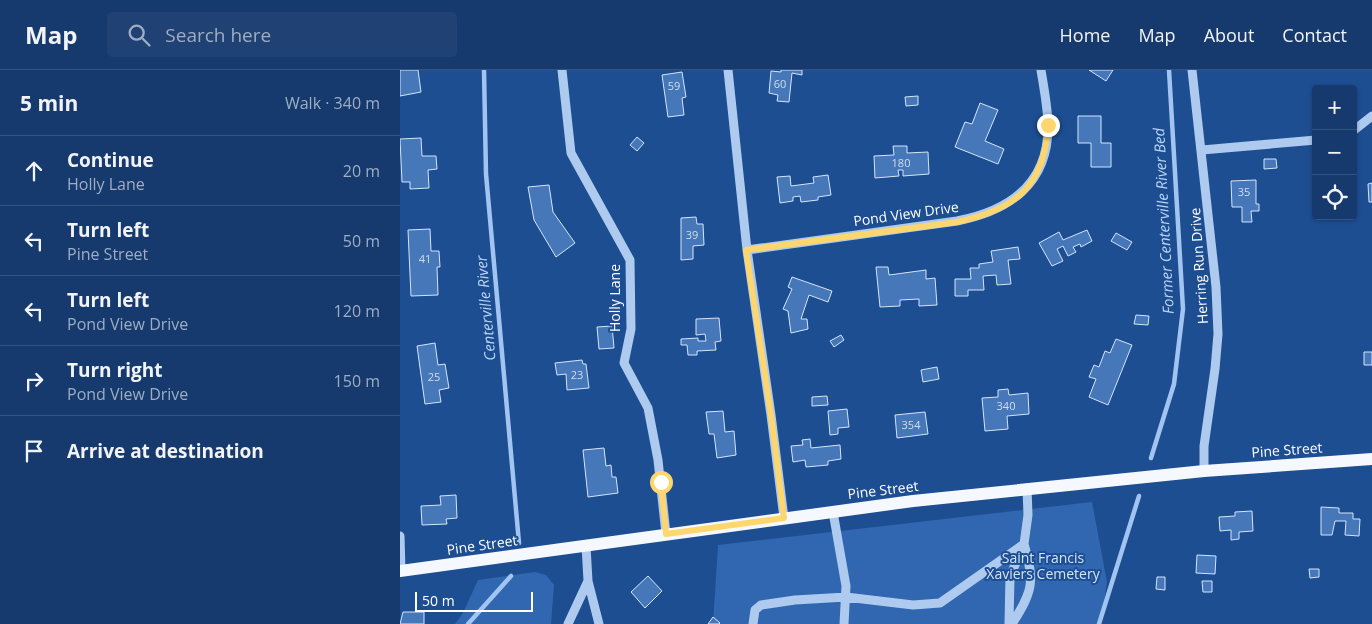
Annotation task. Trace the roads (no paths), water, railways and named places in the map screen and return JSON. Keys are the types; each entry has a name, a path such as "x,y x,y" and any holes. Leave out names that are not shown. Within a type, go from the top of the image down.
{"main road":[{"name":"Pine Street","path":"401,571 784,518 1027,488 1204,471 1372,459"}],"street":[{"name":"Holly Lane","path":"562,70 571,153 630,260 631,329 624,363 645,400 649,413 658,460 666,534"},
{"path":"728,70 746,250 771,415 784,518"},
{"name":"Pond View Drive","path":"746,250 957,222 980,217 1005,205 1018,196 1036,176 1045,156 1048,125 1042,70"},
{"name":"Herring Run Drive","path":"1192,70 1216,287 1218,334 1204,446 1204,471"},
{"path":"1354,130 1372,116"},
{"path":"1202,150 1312,140"},
{"path":"1011,624 1010,576 1024,544 1028,515 1027,488"},
{"path":"833,512 846,597 844,624"},
{"path":"400,536 401,571"},
{"path":"753,624 755,610 760,605 823,597 846,597 913,605 940,603 1024,544"},
{"path":"1011,624 1028,597 1031,586 1030,562 1024,544"},
{"path":"586,546 588,581 599,624"},
{"path":"568,624 588,581"}],"waterway":[{"name":"Centerville River","path":"484,70 486,174 519,543"},
{"name":"Former Centerville River Bed","path":"1151,458 1174,384 1183,309 1169,70"},
{"name":"Former Centerville River Bed","path":"1099,624 1139,496"},
{"name":"Centerville River","path":"468,624 511,576"}],"park label":[{"name":"Saint Francis Xaviers Cemetery","path":"1043,566"}]}
